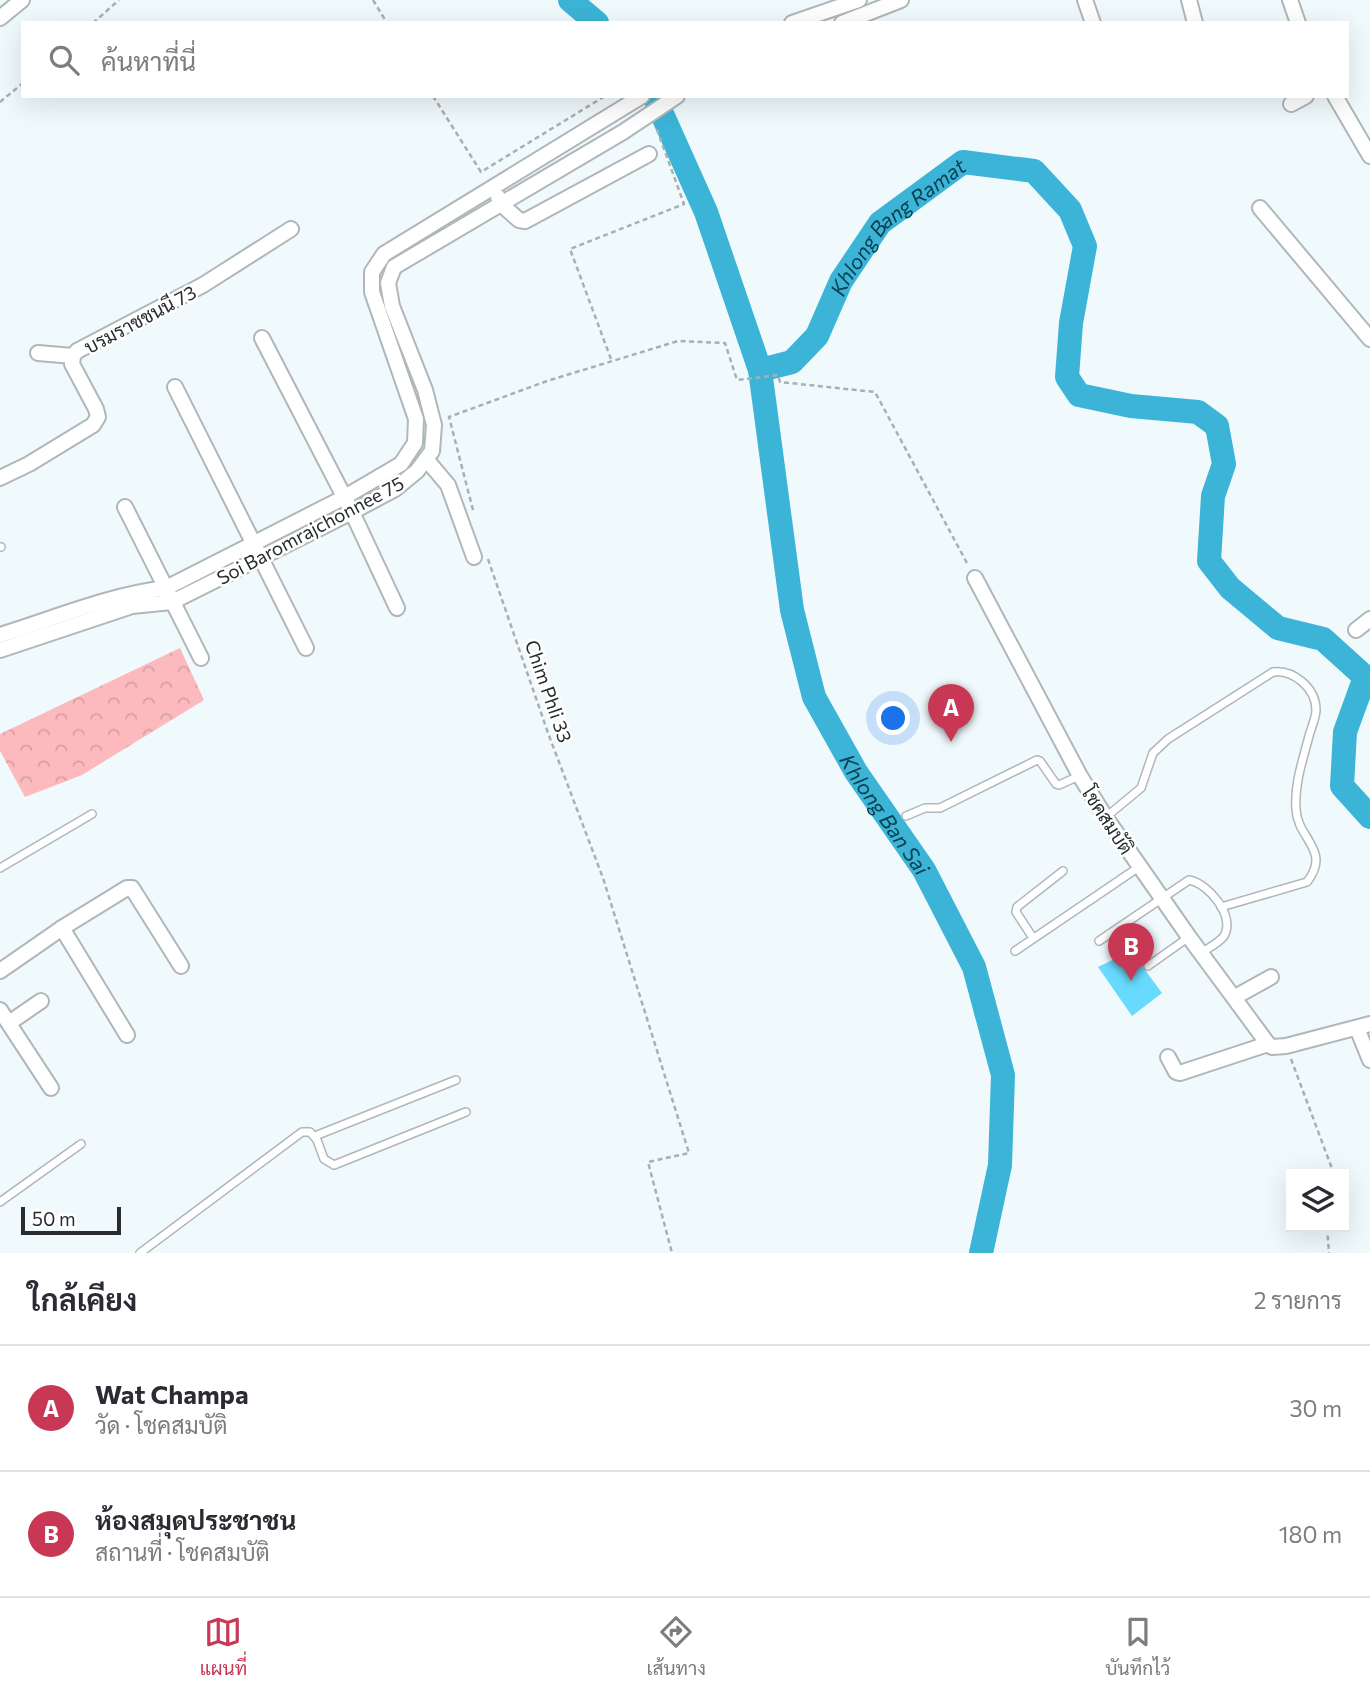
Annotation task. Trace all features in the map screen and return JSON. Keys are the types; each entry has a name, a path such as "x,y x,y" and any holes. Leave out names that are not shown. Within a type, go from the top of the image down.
{"street":[{"path":"0,18 22,0"},
{"path":"798,21 859,0"},
{"path":"847,21 901,0"},
{"path":"1085,0 1092,21"},
{"path":"1189,0 1194,21"},
{"path":"1290,0 1296,21"},
{"name":"Soi Baromrajchonnee 75","path":"0,635 142,591 169,595 254,544 343,498 401,464 415,443 416,419 372,292 372,272 384,254 639,98"},
{"path":"480,555 448,485 426,459 432,451 434,425 425,390 392,306 388,283 394,267 623,132 674,98"},
{"path":"1291,104 1302,98"},
{"path":"1336,98 1370,156"},
{"path":"494,187 502,205 519,220 527,220 649,154"},
{"path":"1260,208 1370,339"},
{"name":"บรมราชชนนี 73","path":"0,478 29,464 93,425 98,417 72,364 77,351 203,285 291,229"},
{"path":"262,338 352,512 397,608"},
{"path":"38,353 73,356"},
{"path":"176,387 306,648"},
{"name":"Soi Baromrajchonnee 75","path":"0,650 169,595 261,558 395,489 417,471 426,459"},
{"path":"125,507 201,658"},
{"name":"โชคสมบัติ","path":"975,578 1080,776 1106,818 1268,1044"},
{"path":"1356,630 1370,619"},
{"path":"0,971 127,888 132,888 181,966"},
{"path":"62,928 127,1035"},
{"path":"1235,997 1271,976"},
{"path":"9,1023 41,1001"},
{"path":"0,1010 51,1088"},
{"path":"1168,1057 1176,1072 1180,1073 1268,1044 1272,1047 1286,1046 1364,1026 1370,1060"}],"lane":[{"path":"1106,818 1141,788 1153,753 1168,739 1273,672 1280,670 1305,683 1316,710 1301,768 1295,806 1296,817 1315,851 1316,867 1307,882 1222,907"},
{"path":"905,816 925,808 940,808 1037,760 1057,785 1080,776"},
{"path":"0,868 92,814"},
{"path":"1015,951 1139,867"},
{"path":"1033,938 1016,912 1017,907 1063,871"},
{"path":"1099,941 1189,880 1206,887 1222,907 1225,917 1225,933 1222,939 1201,953"},
{"path":"1148,967 1189,937"},
{"path":"315,1136 456,1080"},
{"path":"140,1253 296,1136 310,1132 315,1136 324,1159 334,1165 466,1112"},
{"path":"0,1202 81,1144"}],"path":[{"path":"95,21 119,0"},
{"path":"373,0 386,21"},
{"path":"0,102 21,85"},
{"path":"434,98 481,172 602,98"},
{"path":"611,361 570,249 684,204 653,120"},
{"path":"474,515 449,417 547,381 678,341 725,343 737,380 778,375 780,382 875,392 975,578"},
{"name":"Chim Phli 33","path":"480,555 603,878 689,1153 648,1162 671,1253"},
{"path":"1286,1046 1332,1169"},
{"path":"1327,1232 1329,1253"}],"green space":[{"path":"180,648 204,700 82,775 25,797 0,751 0,734"}],"building":[{"path":"1131,951 1162,993 1132,1016 1098,967"}],"waterway":[{"name":"Khlong Bang Ramat","path":"570,0 595,21"},
{"name":"Khlong Ban Sai","path":"655,98 706,212 760,370 792,610 814,697 856,772 924,870 974,967 1003,1075 1000,1165 981,1253"},
{"name":"Khlong Bang Ramat","path":"760,370 792,362 817,336 841,281 880,223 963,162 1034,171 1070,210 1085,246 1071,323 1067,377 1079,395 1131,406 1198,412 1217,426 1224,464 1213,496 1209,561 1230,588 1278,628 1323,639 1365,677 1345,732 1342,786 1370,817"}],"place":[{"name":"Wat Champa","path":"951,742"},
{"name":"ห้องสมุดประชาชน","path":"1131,981"}]}
